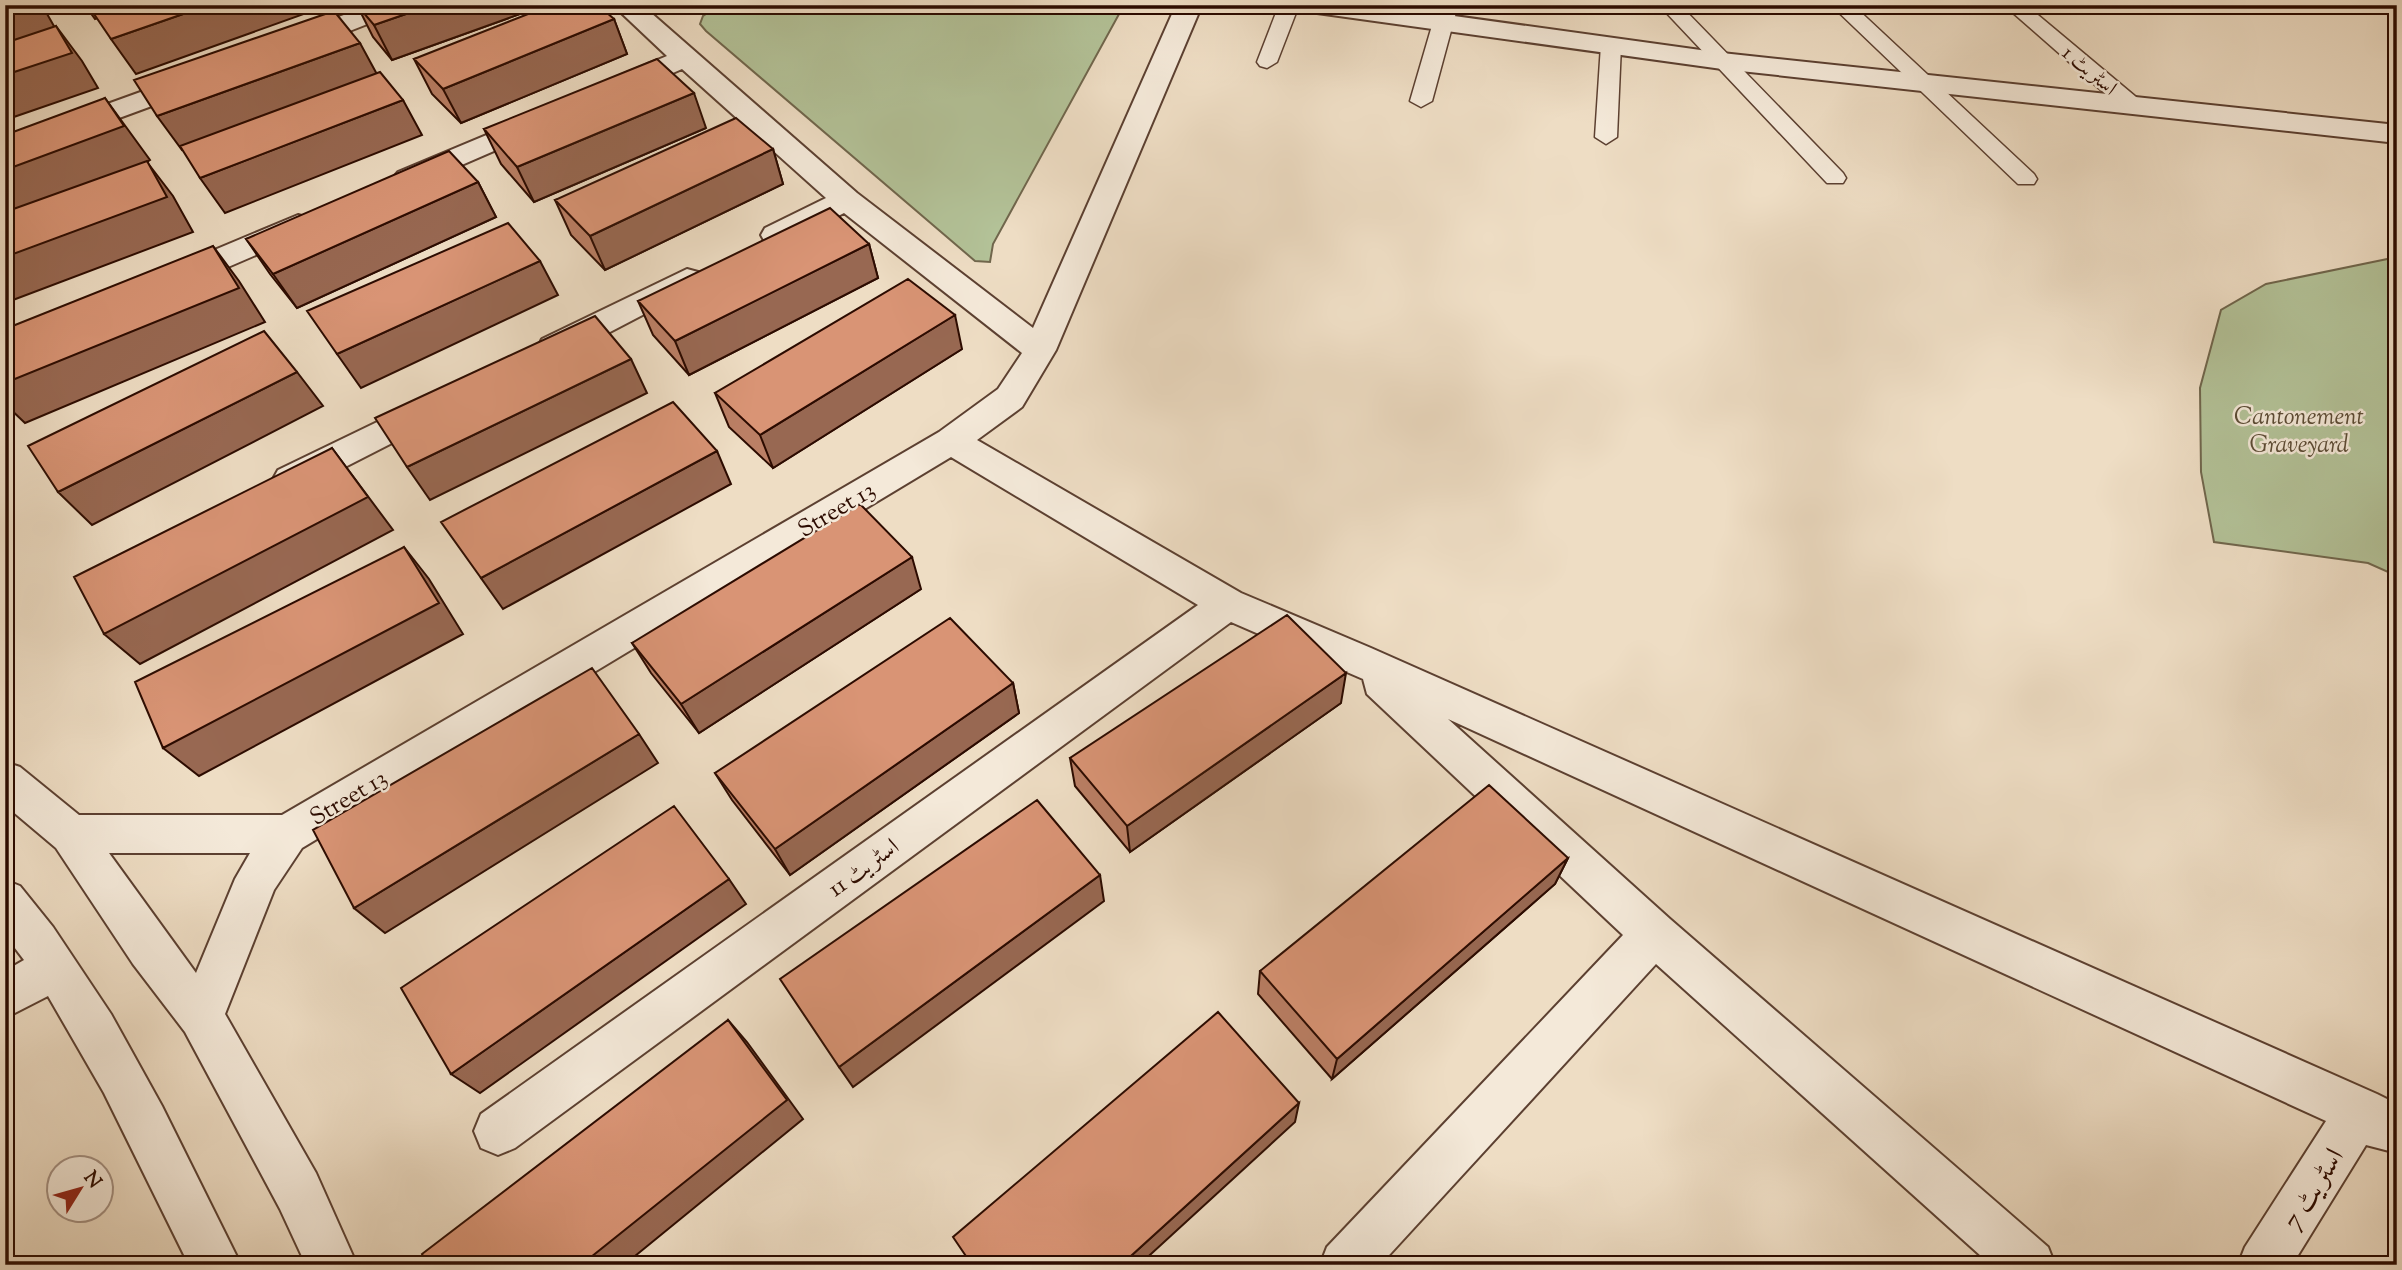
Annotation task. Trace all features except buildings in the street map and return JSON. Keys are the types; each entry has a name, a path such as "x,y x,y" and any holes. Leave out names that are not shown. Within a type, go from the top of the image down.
{"street":[{"path":"265,54 394,5"},
{"path":"626,5 846,200 1040,350"},
{"name":"Street 13","path":"201,1016 257,879 286,834 951,442 1010,398 1040,350 1189,5"},
{"path":"1317,5 1446,14 1611,45 1722,61 1923,85 2397,134"},
{"path":"380,190 685,58"},
{"path":"5,151 226,68"},
{"path":"746,250 846,200"},
{"path":"150,289 328,212"},
{"path":"523,362 709,268"},
{"path":"263,493 461,393"},
{"path":"951,442 1227,604 1357,659 2385,1127"},
{"name":"اسٹریٹ 11","path":"498,1131 1227,604"},
{"path":"1357,659 1654,934 2030,1265"},
{"path":"5,780 71,834 149,949 201,1016 298,1191 332,1265"},
{"name":"Street 13","path":"71,834 286,834"},
{"path":"5,900 54,968 118,1072 216,1265"},
{"path":"1345,1265 1654,934"},
{"path":"5,996 54,968"},
{"name":"اسٹریٹ 7","path":"2263,1265 2385,1127"}],"lane":[{"path":"1267,62 1289,5"},
{"path":"1669,5 1835,178"},
{"path":"1841,5 2026,179"},
{"name":"اسٹریٹ 1","path":"2014,5 2134,107"},
{"path":"1421,101 1446,14"},
{"path":"1606,137 1611,45"}],"green space":[{"path":"720,5 1124,5 993,244 990,262 975,261 706,31 700,24 703,16"},
{"name":"Cantonement Graveyard","path":"2397,257 2397,576 2368,563 2214,542 2201,472 2200,388 2221,310 2266,284"}]}
